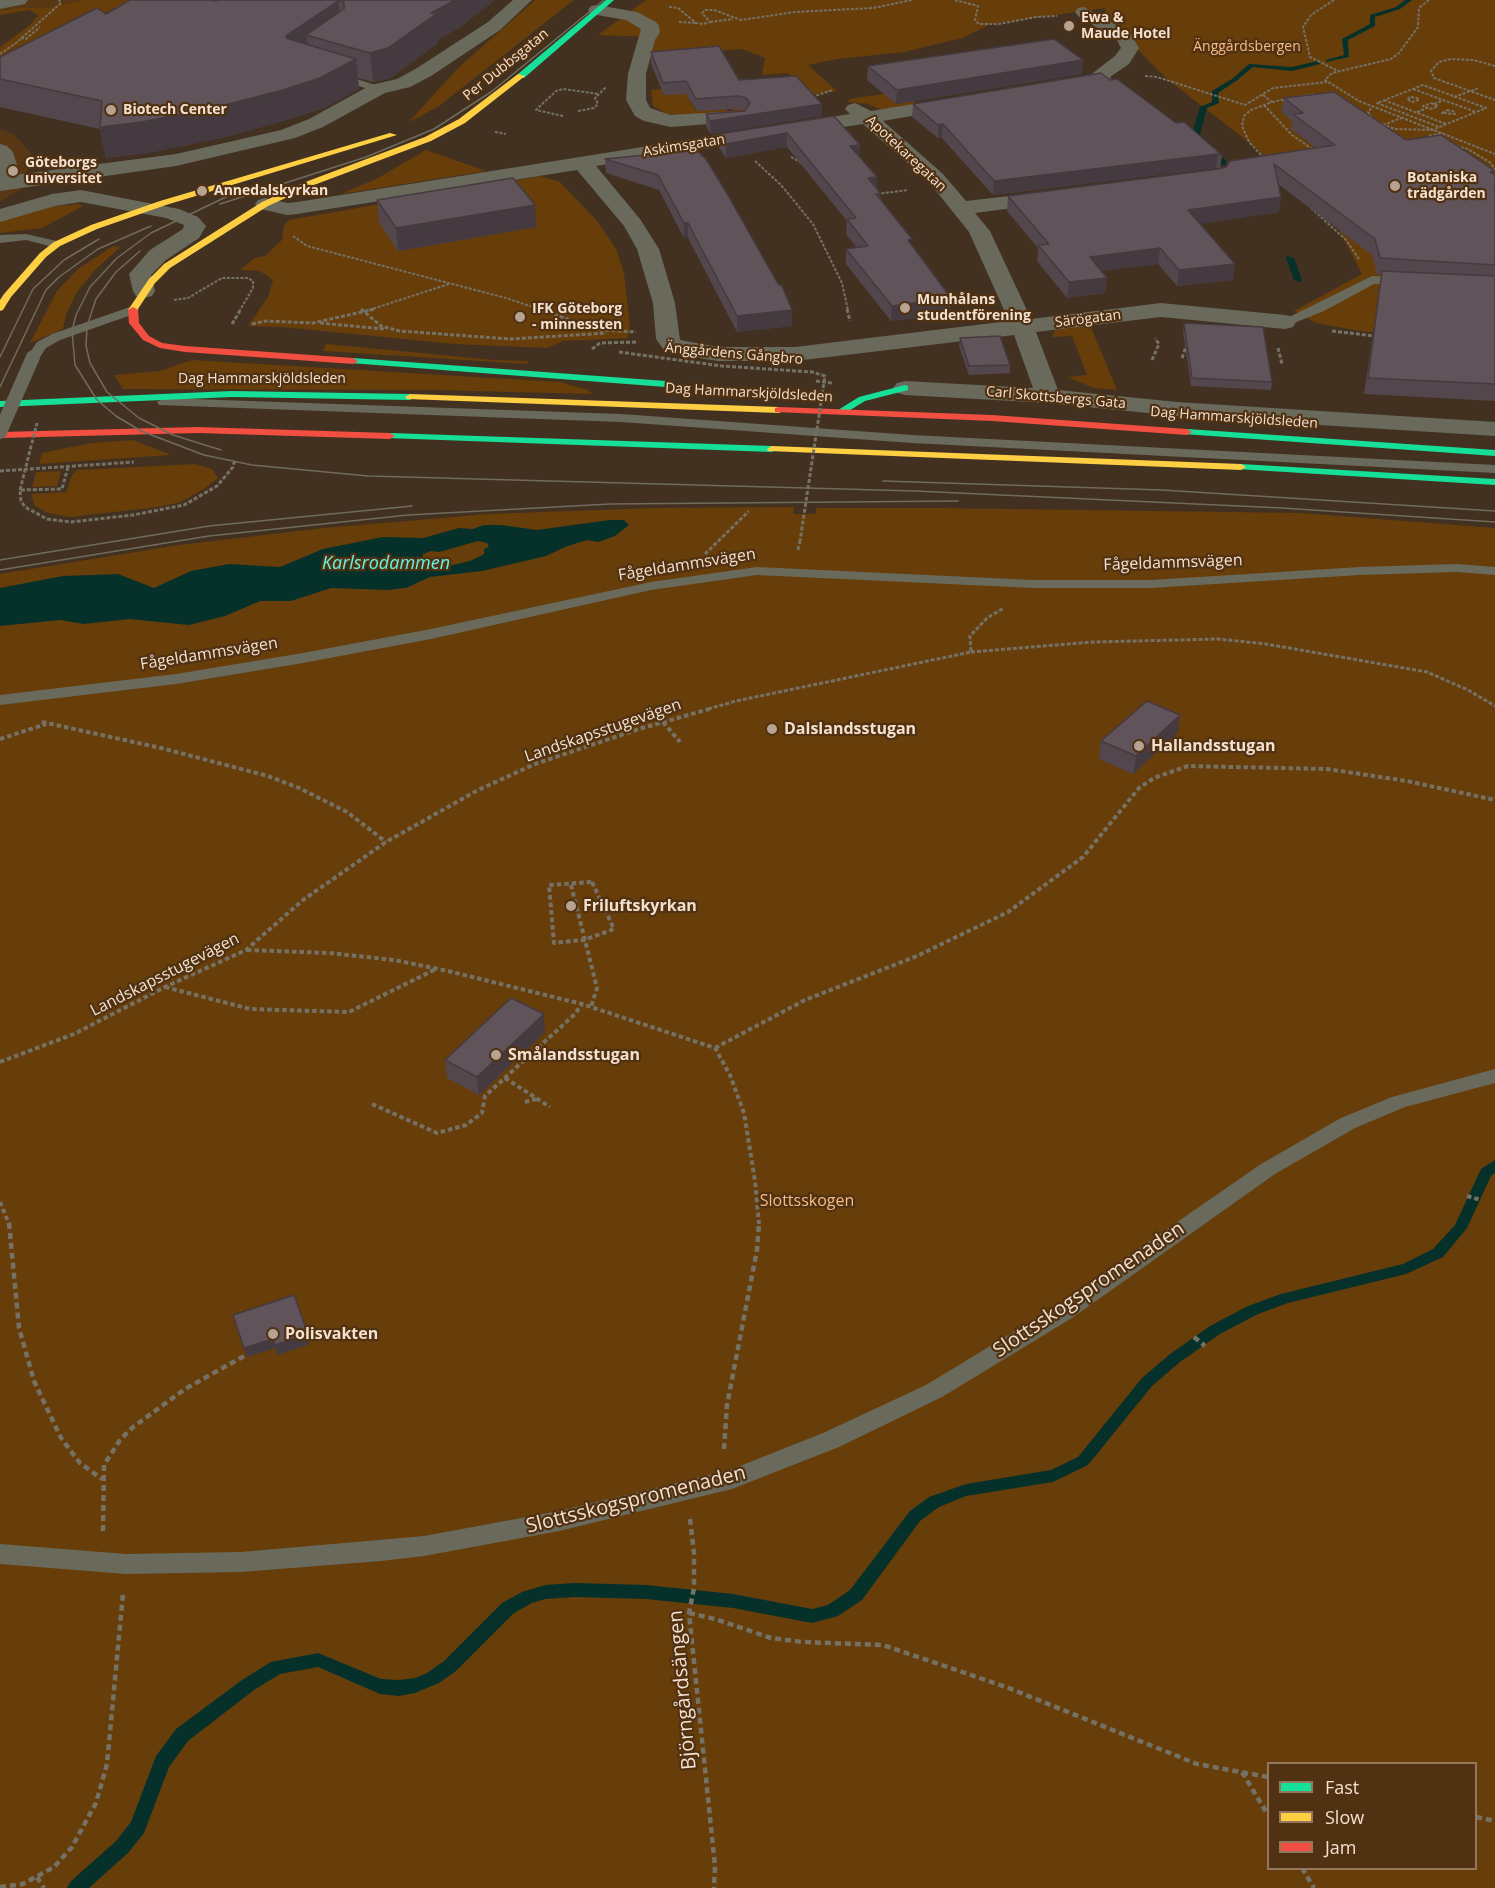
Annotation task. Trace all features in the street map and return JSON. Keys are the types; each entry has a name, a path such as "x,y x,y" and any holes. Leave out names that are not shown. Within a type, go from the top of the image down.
{"main road":[{"name":"Per Dubbsgatan","path":"133,310 144,291 167,266 265,204 311,183 415,144 481,109 604,5"},
{"path":"17,262 52,243 113,219 410,129"},
{"path":"0,309 7,296 52,243"},
{"path":"133,310 134,323 146,338 160,345 185,349 677,385"},
{"path":"293,434 354,427 556,431 597,427 621,418 629,404 628,395 615,385 578,377"},
{"path":"724,393 835,414 862,399 905,388"},
{"name":"Dag Hammarskjöldsleden","path":"0,404 232,394 384,396 629,404 835,414 992,418 1495,453"},
{"path":"0,434 198,430 1148,462 1495,482"}],"street":[{"path":"0,4 20,0"},
{"path":"0,150 3,152 7,165 1,184 207,154 288,134 316,123 378,89 403,83 433,67 494,26 523,0"},
{"path":"604,5 646,23"},
{"path":"1084,12 1124,37 1130,48 1122,60 1098,76 1102,79"},
{"name":"Apotekaregatan","path":"646,23 651,32 646,40 636,87 636,100 642,112 660,119 686,122 855,109 936,178 979,231 990,252 1023,327 1048,396"},
{"path":"1044,88 1102,79"},
{"name":"Askimsgatan","path":"265,204 297,208 972,100"},
{"path":"581,162 619,205 648,249 664,303 669,338"},
{"path":"962,208 1075,194"},
{"path":"0,216 52,200 81,196 172,213 191,220 195,226 191,233 158,255 140,274 144,291"},
{"name":"Särögatan","path":"669,338 699,352 795,354 1161,310 1285,322"},
{"name":"Carl Skottsbergs Gata","path":"905,388 1048,396 1177,409 1495,429"}],"lane":[{"path":"329,73 378,89"},
{"path":"0,239 26,237 52,243"},
{"path":"1372,280 1418,282"},
{"name":"Särögatan","path":"1285,322 1320,308 1372,280"},
{"path":"0,434 33,357 41,345 56,337 133,310"},
{"path":"81,399 621,418 912,439 1495,469"},
{"name":"Fågeldammsvägen","path":"0,700 176,680 431,634 684,581 757,571 1034,584 1151,584 1360,571 1457,568 1495,571"},
{"name":"Slottsskogspromenaden","path":"0,1554 126,1564 241,1562 327,1557 424,1546 559,1521 732,1479 840,1436 934,1391 1064,1312 1268,1169 1348,1123 1399,1102 1495,1076"}],"path":[{"path":"0,54 61,3 59,0"},
{"path":"646,23 667,20 670,15 665,10 671,7 678,8 696,22 703,24 734,19 873,9 912,0"},
{"path":"955,0 978,6 975,20 979,24 999,24 1036,16 1047,18"},
{"path":"1334,0 1311,15 1303,27 1310,57 1339,71"},
{"path":"1327,82 1326,77 1339,71 1391,59 1399,53 1418,27 1419,8 1429,0"},
{"path":"710,22 702,14 702,10 714,10 734,19"},
{"path":"691,23 696,22"},
{"path":"21,38 26,39 40,27 34,26"},
{"path":"1495,66 1473,60 1451,59 1439,62 1432,67 1431,75 1495,100"},
{"path":"1102,79 1156,77 1245,105 1273,88 1327,82 1359,101 1495,154"},
{"path":"578,111 594,108 598,104 595,99 609,84"},
{"path":"1372,106 1369,115 1374,120 1406,130 1434,129 1462,118 1486,108 1423,85 1377,103 1439,127"},
{"path":"1383,124 1479,88"},
{"path":"1413,89 1476,112"},
{"path":"564,116 536,110 560,90 599,94"},
{"path":"1271,167 1243,132 1244,116 1251,110 1272,102 1317,94"},
{"path":"1399,94 1409,100"},
{"path":"1398,106 1427,94"},
{"path":"1263,95 1272,102"},
{"path":"1384,100 1447,124"},
{"path":"1417,100 1427,106"},
{"path":"1264,105 1292,135 1315,151"},
{"path":"1434,106 1444,113"},
{"path":"1454,113 1463,107"},
{"path":"1433,119 1444,113 1454,113 1462,118"},
{"path":"1435,142 1428,136 1443,132"},
{"path":"1443,143 1468,149 1491,163 1495,170"},
{"path":"1468,149 1477,146"},
{"path":"755,160 781,185 813,224 842,283 850,321"},
{"path":"872,192 874,194 916,189"},
{"path":"1306,203 1346,240 1372,280"},
{"path":"290,235 307,246 506,298 601,330 669,338"},
{"path":"171,300 188,298 222,278 241,276 252,279 254,284 252,291 234,319 232,329"},
{"path":"313,323 449,284"},
{"path":"362,310 373,321 391,330"},
{"path":"244,326 266,321 313,323 510,339 615,333"},
{"path":"1285,322 1315,329 1382,336"},
{"path":"592,349 600,343 669,338"},
{"name":"Änggårdens Gångbro","path":"619,352 722,366 812,372 825,376 800,541"},
{"path":"68,467 62,489 20,490 21,501 25,507 47,519 71,522 167,509 194,501 210,492 233,467 236,455"},
{"path":"684,581 713,544 749,511"},
{"path":"971,652 970,636 987,618 1024,594 1034,584"},
{"name":"Landskapsstugevägen","path":"0,1062 74,1034 165,987 246,950 303,900 386,842 478,790 535,764 735,701 971,652 1093,642 1218,639 1266,644 1427,672 1468,690 1495,706"},
{"path":"38,720 47,724 161,748 268,776 347,812 386,842"},
{"path":"663,722 680,742"},
{"path":"0,739 47,724"},
{"path":"715,1048 805,1000 917,956 1008,912 1083,856 1139,788 1154,778 1188,766 1328,769 1407,781 1495,800"},
{"path":"592,882 614,929 584,940 554,943 549,885 592,882"},
{"path":"571,885 597,988 591,1007"},
{"path":"246,950 329,953 394,960 582,1004 715,1048 730,1075 744,1113 759,1219 757,1250 727,1404 724,1456 732,1479"},
{"path":"165,987 250,1010 350,1012 437,969"},
{"path":"372,1104 437,1132 449,1131 466,1125 482,1113 485,1096 582,1004"},
{"path":"505,1078 550,1107"},
{"path":"525,1102 538,1099"},
{"path":"1467,1196 1481,1200"},
{"path":"0,1202 6,1212 11,1230 12,1272 19,1328 34,1381 61,1438 80,1463 103,1480"},
{"path":"1194,1337 1205,1346"},
{"path":"0,1887 23,1884 37,1877 54,1867 72,1847 96,1803 106,1764 112,1723 126,1564 103,1536 104,1465 120,1440 133,1427 185,1389 246,1354"},
{"name":"Björngårdsängen","path":"689,1490 694,1553 694,1588 689,1613 715,1866 714,1888"},
{"path":"689,1613 715,1619 771,1638 802,1642 882,1645 1006,1687 1197,1764 1267,1777"},
{"path":"1242,1772 1267,1812"},
{"path":"1477,1817 1495,1821"},
{"path":"1303,1870 1314,1888"},
{"path":"37,1877 44,1888"}],"shaded area":[{"path":"0,0 83,0 46,8 0,11"},
{"name":"Göteborgs universitet","path":"0,129 15,135 31,153 23,188 0,202"}],"green space":[{"path":"83,0 159,0 0,80 0,47 30,25 38,15 29,10 0,15 0,11 46,8"},
{"path":"535,0 574,0 439,106 408,123 458,68"},
{"name":"Botaniska trädgården","path":"646,0 1495,0 1495,346 1360,331 1316,323 1294,311 1362,274 1337,226 1255,147 1167,79 1106,18 1105,8 991,24 962,38 904,52 837,59 808,65 837,91 808,95 788,73 762,75 765,58 742,49 650,57 649,37 598,35"},
{"path":"671,88 805,105 734,112 732,108 688,97 696,111 726,108 728,113 680,116 668,114 653,106 651,90"},
{"path":"903,91 917,104 882,110 868,104 848,102 850,99"},
{"path":"426,150 486,171 341,194 378,178"},
{"path":"540,176 560,182 598,222 616,249 624,273 630,327 628,338 563,341 547,348 454,344 282,327 248,326 268,297 273,280 260,271 240,270 255,258 265,256 282,240 284,225 289,220"},
{"path":"81,204 83,206 42,228 0,233 0,221 54,206"},
{"path":"113,246 120,247 95,270 77,292 66,315 63,329 30,343 57,291 78,269"},
{"path":"1090,325 1117,390 1094,388 1067,377 1087,375 1072,336 1052,337 1055,330"},
{"path":"326,344 494,360 528,361 527,364 323,351"},
{"path":"192,360 560,382 588,390 592,394 431,390 123,389 114,375 160,371"},
{"path":"133,440 171,455 39,464 42,453 91,443"},
{"path":"195,464 212,469 218,478 181,502 159,507 70,517 48,513 35,506 32,498 32,494 66,492 72,475 77,470"},
{"path":"61,471 57,486 32,487 36,472"},
{"name":"Slottsskogen","path":"794,507 793,514 815,514 817,508 1300,513 1495,528 1495,1888 0,1888 0,574 179,545 324,528 489,514 654,508"}],"water":[{"name":"Karlsrodammen","path":"610,520 624,520 629,525 615,536 598,542 587,540 546,556 482,571 430,577 406,588 387,590 331,588 291,601 260,601 225,616 189,625 129,619 84,624 60,620 0,626 0,588 63,576 118,574 154,588 191,571 229,564 280,567 323,549 383,537 423,538 459,528 473,529 484,525 537,530","holes":["478,541 487,543 489,547 484,549 484,554 470,561 449,566 432,566 423,560 423,554 431,551 439,552"]}],"building":[{"path":"130,0 455,0 431,13 436,14 388,48 370,53 306,35 344,9 344,2 338,1 287,35 286,38 356,59 320,78 283,90 217,107 142,122 100,127 102,101 0,79 0,57 97,8 106,14"},
{"path":"1054,39 1083,60 897,90 868,66"},
{"path":"719,46 739,80 796,76 822,104 710,121 706,114 745,111 750,103 746,98 738,96 696,99 686,81 663,83 651,52"},
{"path":"1101,73 1110,80 1117,79 1176,123 1184,122 1222,155 994,181 943,124 938,125 913,104"},
{"path":"1334,92 1406,140 1441,135 1495,171 1490,172 1495,175 1495,265 1380,258 1375,239 1274,164 1281,197 1188,210 1235,264 1179,270 1160,248 1090,257 1107,278 1069,282 1038,245 1049,244 1008,196 1218,169 1226,167 1230,161 1335,145 1293,114 1303,113 1284,98"},
{"path":"834,116 860,145 850,146 877,177 868,178 881,194 876,194 912,239 908,240 951,298 892,306 846,249 868,246 847,219 856,218 787,133 726,144 719,134"},
{"path":"696,150 706,159 729,197 778,284 782,286 792,310 737,316 688,223 684,223 658,175 605,159"},
{"path":"513,178 535,205 396,228 377,200"},
{"path":"1382,271 1495,276 1495,384 1368,378"},
{"path":"1184,323 1263,327 1272,382 1192,378"},
{"path":"1000,336 1010,365 969,366 960,338"},
{"path":"1147,701 1180,715 1136,756 1101,741"},
{"path":"511,998 544,1014 477,1077 445,1060"},
{"name":"Polisvakten","path":"294,1295 308,1334 275,1345 273,1339 244,1348 233,1315"}],"waterway":[{"path":"1328,61 1347,56 1345,39 1373,25 1372,16 1398,8 1409,0"},
{"path":"1223,163 1196,134 1204,107 1216,103 1214,92 1234,80 1251,65 1292,69 1318,63"},
{"path":"1290,258 1298,280"},
{"path":"76,1888 122,1847 138,1827 162,1762 182,1735 248,1685 277,1667 318,1660 380,1686 399,1688 415,1685 433,1678 450,1666 508,1608 528,1597 545,1592 575,1590 646,1592 733,1601 812,1616 832,1611 856,1595 915,1516 934,1502 966,1490 1053,1476 1083,1461 1147,1382 1175,1358 1215,1330 1253,1310 1286,1298 1406,1269 1438,1253 1460,1228 1486,1173 1495,1165"}],"tram line":[{"path":"220,204 366,157 434,129 491,92 604,0"},
{"path":"228,196 151,233 117,258 90,287 76,315 72,331 75,365 97,400 116,416 141,431 204,455 252,465 368,476 915,491 1282,508 1495,522"},
{"path":"0,387 46,290 59,277 98,249 151,226"},
{"path":"0,357 33,289 64,260 99,239"},
{"path":"140,251 116,272 96,299 87,326 86,346 90,363 107,392 139,418 173,435 221,450"},
{"path":"883,481 1162,490 1495,511"},
{"path":"0,570 209,536 408,515 610,504 958,501"},
{"path":"0,560 209,526 412,506"}],"traffic: fast":[{"path":"521,76 610,0"},
{"path":"353,361 666,384"},
{"path":"843,410 862,399 905,388"},
{"path":"0,404 232,394 410,397"},
{"path":"1187,432 1495,453"},
{"path":"390,436 772,449"},
{"path":"1241,467 1495,482"}],"traffic: slow":[{"path":"133,310 152,281 167,266 265,204 311,183 428,139 462,121 521,76"},
{"path":"0,308 7,296 43,255 57,244 94,227 163,203 393,135"},
{"path":"410,397 779,410"},
{"path":"772,449 1241,467"}],"traffic: jam":[{"path":"133,310 134,323 146,338 160,345 185,349 353,361"},
{"path":"779,410 992,418 1187,432"},
{"path":"0,435 198,430 390,436"}],"place":[{"name":"Ewa & Maude Hotel","path":"1069,26"},
{"name":"Biotech Center","path":"111,110"},
{"name":"Göteborgs universitet","path":"13,171"},
{"name":"Botaniska trädgården","path":"1395,186"},
{"name":"Annedalskyrkan","path":"202,191"},
{"name":"Munhålans studentförening","path":"905,308"},
{"name":"IFK Göteborg - minnessten","path":"520,317"},
{"name":"Dalslandsstugan","path":"772,729"},
{"name":"Hallandsstugan","path":"1139,746"},
{"name":"Friluftskyrkan","path":"571,906"},
{"name":"Smålandsstugan","path":"496,1055"},
{"name":"Polisvakten","path":"273,1334"}],"park label":[{"name":"Änggårdsbergen","path":"1247,47"}]}
